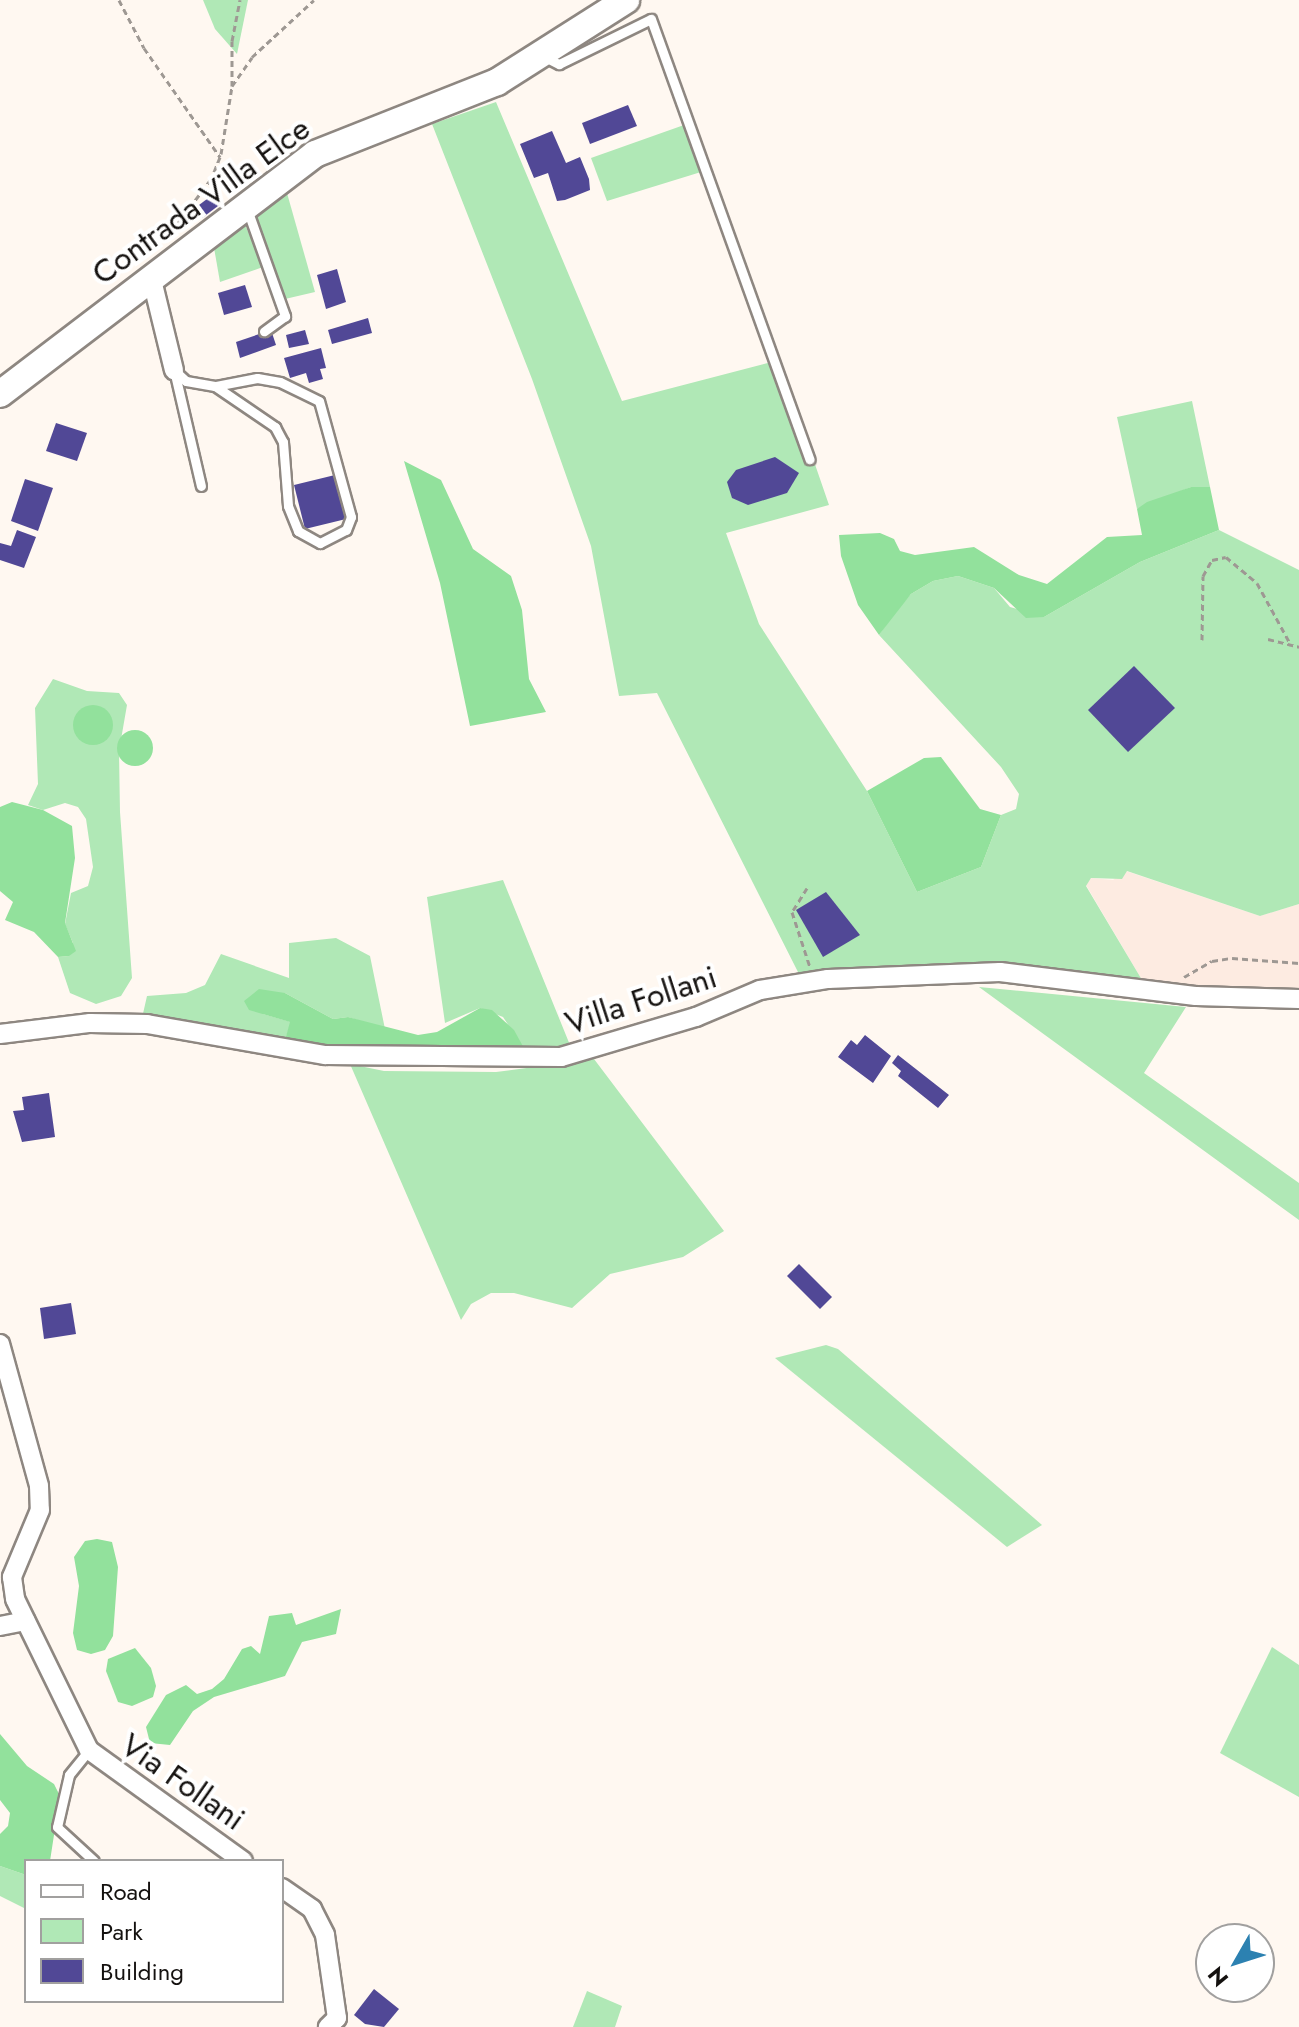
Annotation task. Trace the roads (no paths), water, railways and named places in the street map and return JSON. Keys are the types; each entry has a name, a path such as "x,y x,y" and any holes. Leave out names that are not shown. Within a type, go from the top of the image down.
{"main road":[{"name":"Contrada Villa Elce","path":"0,394 315,154 492,84 626,0"}],"street":[{"path":"155,273 174,370"},
{"name":"Villa Follani","path":"0,1034 90,1023 147,1024 325,1055 561,1057 696,1017 760,990 817,981 1000,972 1174,994 1299,999"},
{"name":"Via Follani","path":"0,1344 39,1486 40,1510 12,1577 15,1599 89,1750 240,1859"},
{"path":"0,1626 26,1621"},
{"path":"284,1889 312,1909 325,1935 337,2018 328,2027"}],"lane":[{"path":"542,55 559,64 651,19 809,459"},
{"path":"245,205 285,316 264,331"},
{"path":"174,370 186,381 215,386 257,378 280,382 319,401 351,517 346,530 320,543 298,531 288,506 283,442 275,427 215,386"},
{"path":"174,370 201,486"},
{"path":"89,1750 69,1775 57,1827 92,1859"}]}
